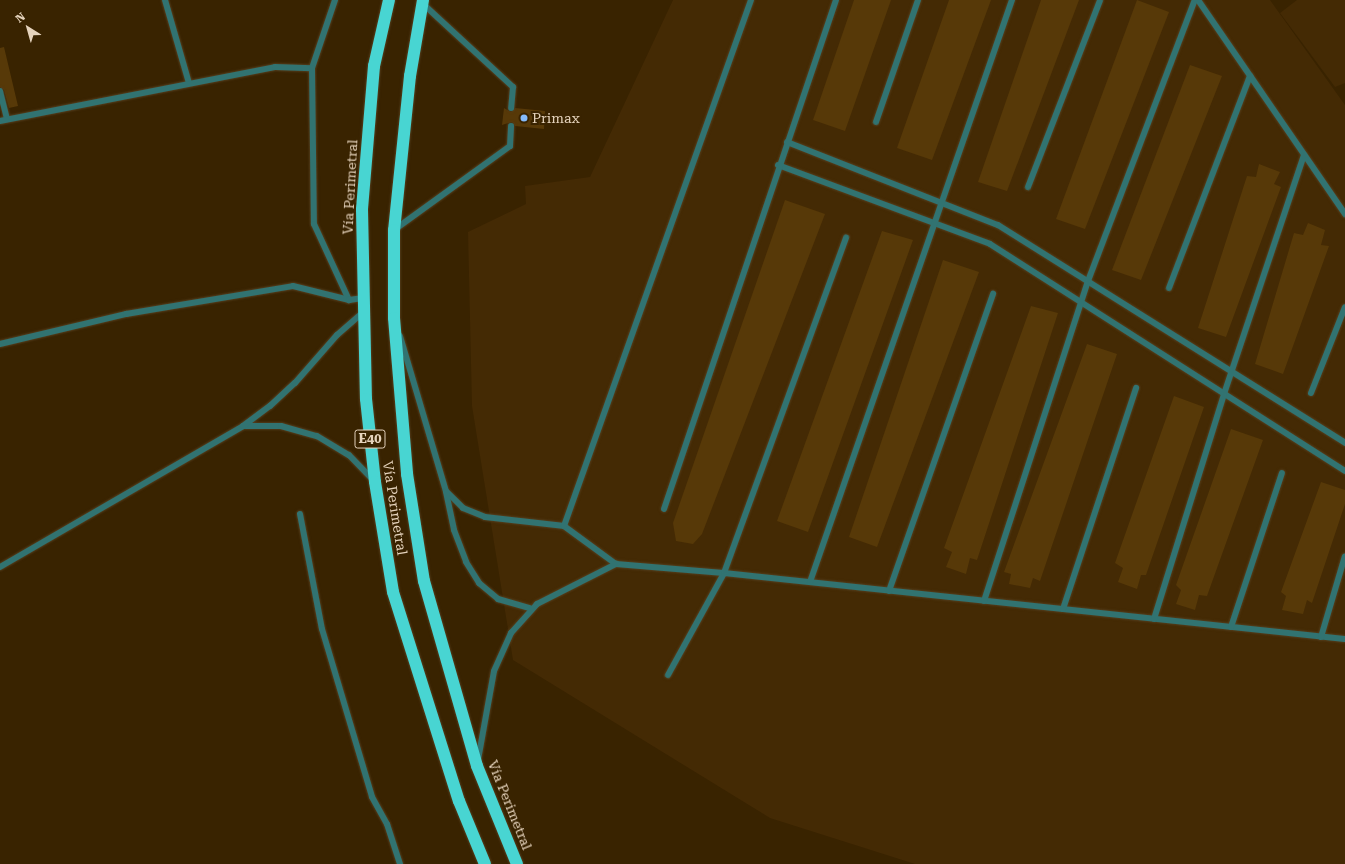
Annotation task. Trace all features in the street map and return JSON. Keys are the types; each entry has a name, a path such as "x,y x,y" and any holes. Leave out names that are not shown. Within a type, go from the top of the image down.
{"highway":[{"name":"Vía Perimetral","path":"389,0 374,66 362,210 366,399 375,482 393,592 459,801 485,864"},
{"name":"Vía Perimetral","path":"423,2 410,76 394,230 394,318 407,474 424,581 477,766 517,864"}],"lane":[{"path":"165,0 189,83"},
{"path":"335,0 312,68 314,224 349,300"},
{"path":"564,526 751,0"},
{"path":"664,509 778,165 836,0"},
{"path":"876,122 918,0"},
{"path":"810,582 936,224 1012,0"},
{"path":"1028,187 1100,0"},
{"path":"1196,0 1345,214"},
{"path":"984,601 1088,281 1196,0"},
{"path":"423,2 513,87 511,108"},
{"path":"0,121 275,67 312,68"},
{"path":"1169,288 1250,76"},
{"path":"0,91 8,119"},
{"path":"394,230 510,146 511,126"},
{"path":"787,142 998,225 1345,443"},
{"path":"1154,619 1224,394 1304,155"},
{"path":"778,165 990,244 1345,471"},
{"path":"668,675 724,573 846,237"},
{"path":"0,344 126,314 292,286 349,300 363,298"},
{"path":"889,591 993,294"},
{"path":"1311,393 1345,307"},
{"path":"0,567 243,426 290,388 337,335 363,312"},
{"path":"394,318 446,491 454,530 466,562 479,583 498,599 530,608"},
{"path":"1063,609 1136,388"},
{"path":"243,426 281,426 317,436 349,455 375,482"},
{"path":"1231,627 1282,473"},
{"path":"446,491 463,508 485,517 564,526 616,564 724,573 1345,639"},
{"path":"300,514 322,629 372,797 387,824 400,864"},
{"path":"1321,636 1345,556"},
{"path":"477,766 494,671 510,633 530,608 616,564"}],"shaded area":[{"path":"673,0 1270,0 1345,105 1345,864 915,864 770,818 513,660 472,406 468,232 526,204 525,186 590,177"},
{"path":"1297,0 1345,0 1345,83 1335,87 1280,13"}],"building":[{"path":"854,0 891,0 845,131 813,120"},
{"path":"949,0 991,0 932,160 897,148"},
{"path":"1041,0 1079,0 1007,191 978,182"},
{"path":"1137,0 1169,12 1085,229 1056,219"},
{"path":"4,47 18,106 9,108 4,90 0,87 0,48"},
{"path":"1190,65 1222,76 1141,280 1112,270"},
{"name":"Primax","path":"504,108 511,112 515,108 545,111 544,129 515,126 512,122 502,125"},
{"path":"1259,164 1280,172 1274,184 1281,187 1226,337 1198,328 1247,176 1256,177"},
{"path":"785,200 825,214 702,534 693,544 676,541 673,523"},
{"path":"1308,223 1325,230 1321,245 1329,246 1283,374 1255,364 1294,233 1303,235"},
{"path":"882,231 913,240 808,532 777,521"},
{"path":"943,260 979,272 877,547 849,537"},
{"path":"1031,306 1058,313 977,560 970,558 966,574 946,567 952,552 944,548"},
{"path":"1087,344 1117,354 1040,581 1033,578 1030,588 1009,584 1011,574 1004,572"},
{"path":"1174,396 1204,407 1146,575 1141,575 1137,589 1118,582 1123,568 1115,563"},
{"path":"1231,429 1263,440 1207,596 1199,595 1195,610 1176,604 1181,590 1176,585"},
{"path":"1321,482 1345,490 1345,504 1312,603 1307,600 1303,614 1282,610 1286,596 1281,592"}],"place":[{"name":"Primax","path":"524,118"}]}
